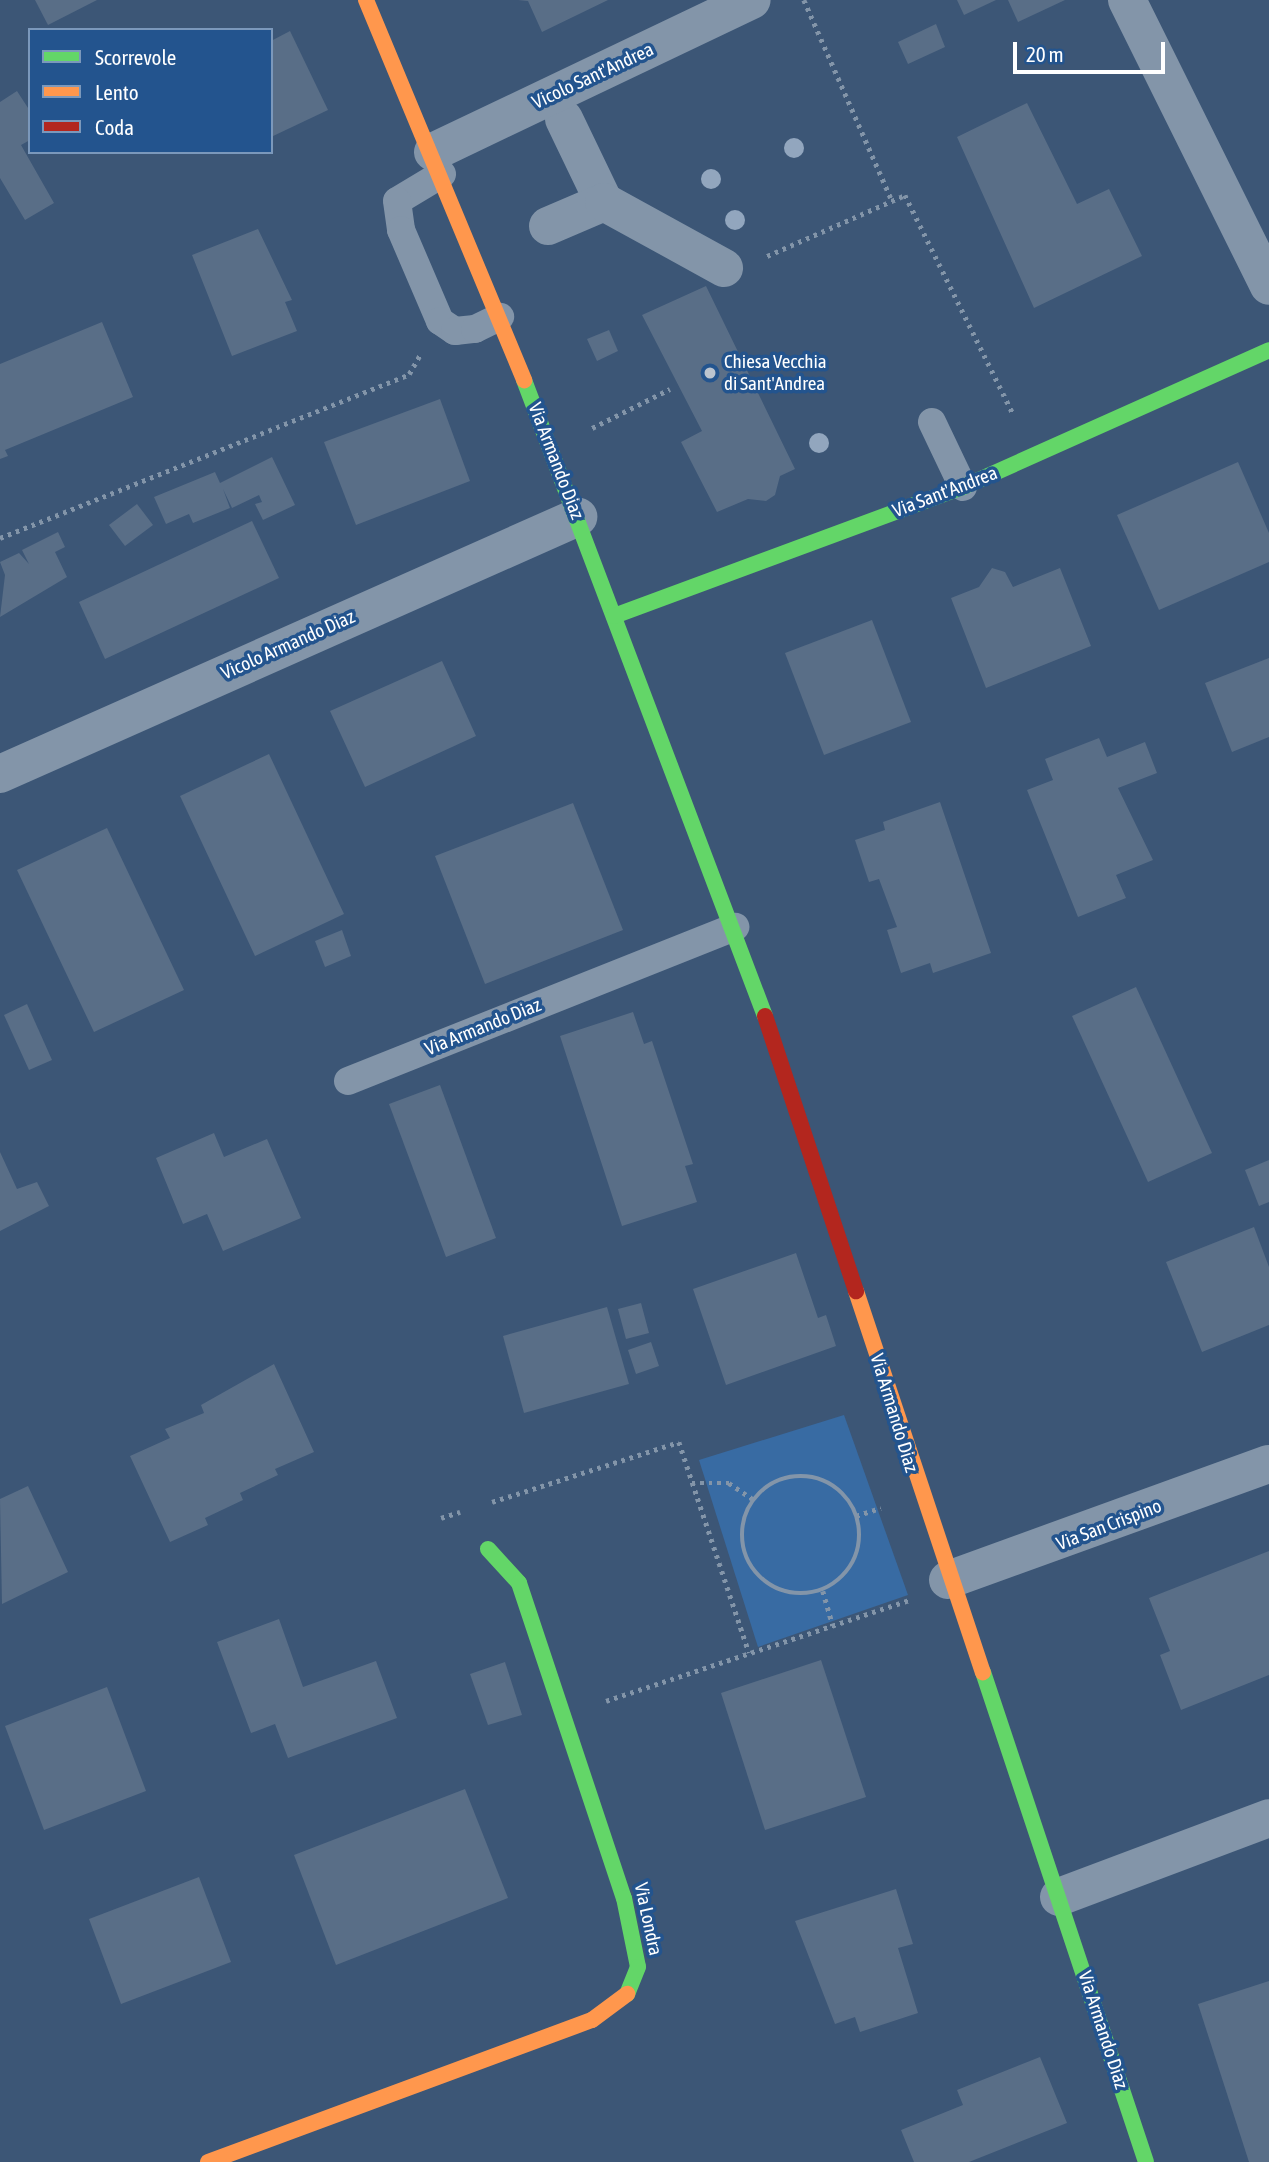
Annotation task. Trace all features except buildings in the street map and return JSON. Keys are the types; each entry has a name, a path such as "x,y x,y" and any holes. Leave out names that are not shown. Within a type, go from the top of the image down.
{"street":[{"name":"Via Armando Diaz","path":"366,0 438,163 551,444 614,616 735,927 933,1589 1059,1897 1146,2162"},
{"name":"Vicolo Sant'Andrea","path":"438,163 752,0"},
{"path":"1127,0 1269,286"},
{"path":"564,119 604,202 724,268"},
{"path":"548,226 604,202"},
{"name":"Via Sant'Andrea","path":"614,616 963,487 1269,350"},
{"name":"Vicolo Armando Diaz","path":"0,775 578,517"},
{"name":"Via San Crispino","path":"933,1589 1269,1465"},
{"name":"Via Londra","path":"208,2162 592,2021 632,1990 634,1942 612,1861 519,1583 488,1549"},
{"path":"1059,1897 1269,1818"}],"lane":[{"path":"438,163 397,201 401,230 440,321 455,331 475,330 500,317"},
{"path":"932,422 963,487"},
{"name":"Via Armando Diaz","path":"348,1081 735,927"}],"path":[{"path":"804,0 891,198"},
{"path":"724,268 739,270 891,198 905,195 912,201 1034,457"},
{"path":"0,538 409,374 440,321"},
{"path":"551,444 670,390"},
{"path":"481,1505 679,1442 749,1654"},
{"path":"800,1476 839,1489 856,1516 860,1545 854,1564 823,1591 782,1592 750,1567 742,1527 754,1500 779,1479 800,1476"},
{"path":"692,1483 722,1480 754,1500"},
{"path":"856,1516 888,1506"},
{"path":"441,1518 468,1510"},
{"path":"592,1706 833,1626 933,1589"},
{"path":"823,1591 833,1626"}],"shaded area":[{"path":"844,1415 908,1595 758,1647 699,1460"}],"traffic: fast":[{"path":"614,616 963,487 1269,350"},
{"path":"524,380 765,1016"},
{"path":"488,1549 519,1583 624,1898 638,1967 627,1994"},
{"path":"983,1672 1146,2162"}],"traffic: slow":[{"path":"366,0 524,380"},
{"path":"856,1291 983,1672"},
{"path":"208,2162 592,2020 627,1994"}],"traffic: jam":[{"path":"765,1016 856,1291"}],"place":[{"name":"Chiesa Vecchia di Sant'Andrea","path":"710,373"}]}
